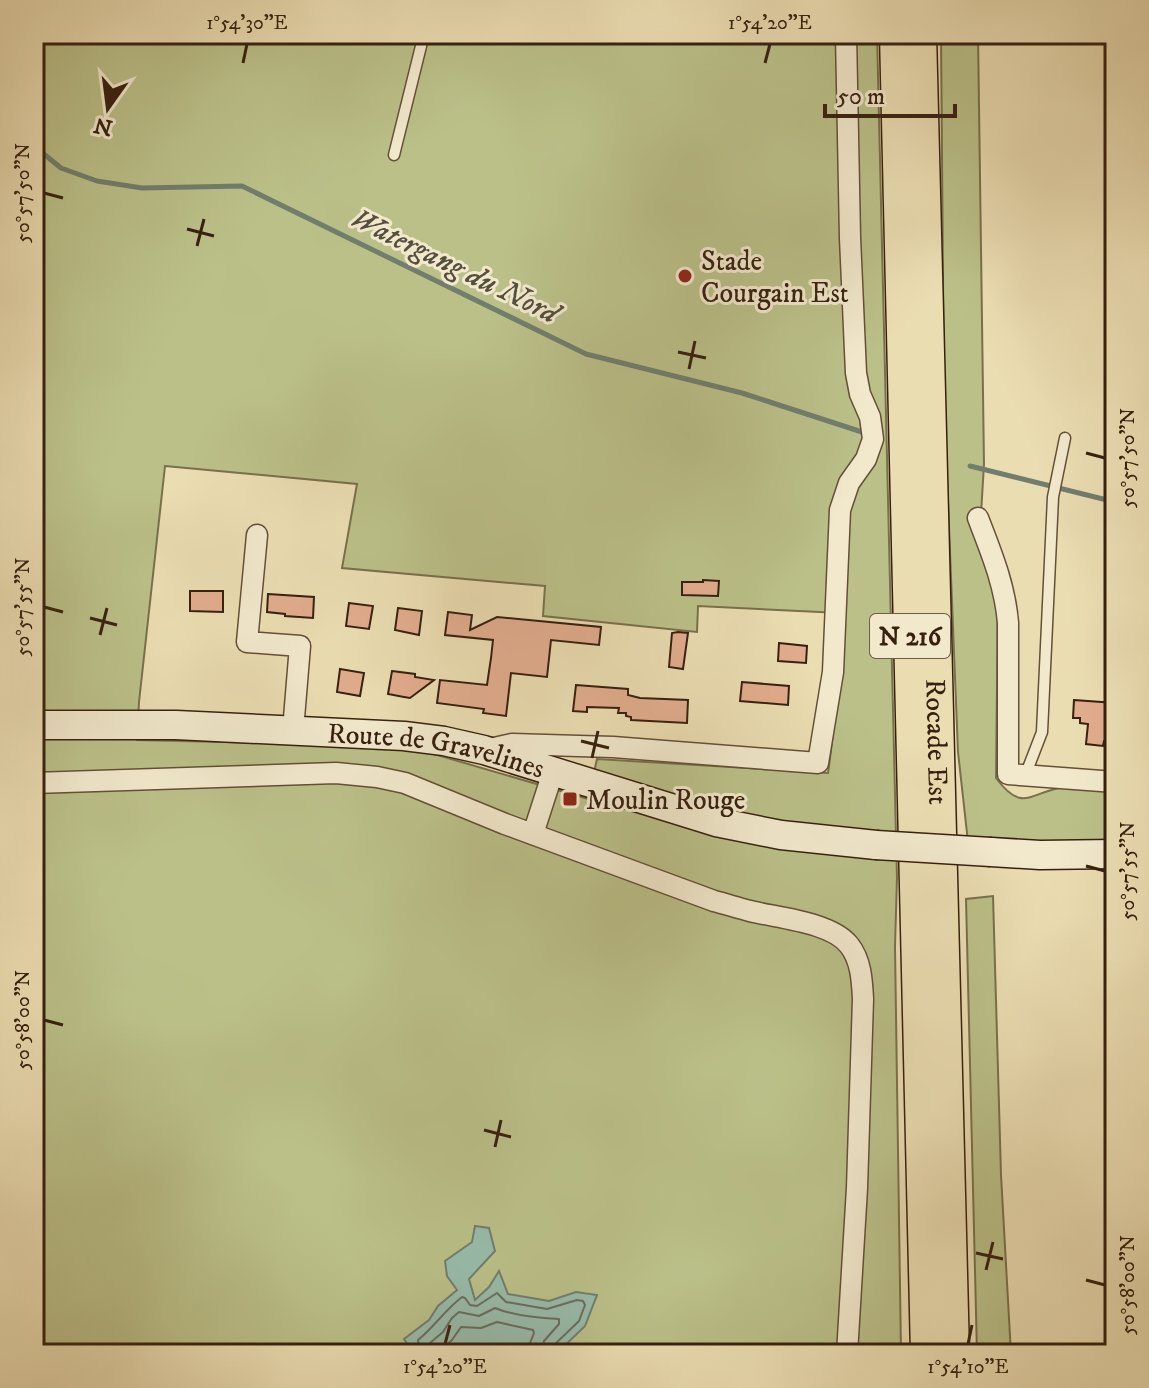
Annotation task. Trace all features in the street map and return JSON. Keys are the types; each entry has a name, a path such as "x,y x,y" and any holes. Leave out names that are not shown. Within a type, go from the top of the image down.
{"highway":[{"name":"Rocade Est","path":"896,34 927,1354"},
{"name":"Rocade Est","path":"920,34 953,1354"},
{"path":"951,1255 962,1354"}],"main road":[{"name":"Route de Gravelines","path":"34,725 176,725 419,737 484,750 685,814 797,837 1040,855 1115,854"}],"street":[{"path":"484,750 512,744 545,744 818,763 832,685 840,510 849,483 866,459 873,439 870,417 860,394 856,373 846,34"},
{"path":"978,518 1001,578 1006,602 1008,774 1115,782"},
{"path":"257,535 247,642 300,646 293,730"},
{"path":"533,834 553,772"},
{"path":"34,783 336,773 392,779 714,901 828,930 844,939 856,955 864,1014 847,1354"}],"lane":[{"path":"394,155 424,34"},
{"path":"1025,776 1042,732 1053,497 1065,438"}],"green space":[{"path":"34,34 877,34 897,878 895,947 901,1354 34,1354","holes":["165,466 357,484 342,568 545,586 543,616 697,632 698,606 840,613 837,693 828,773 597,759 588,799 427,752 387,746 137,740"]},
{"path":"941,34 978,34 984,464 979,548 998,598 996,778 1005,789 1020,798 1070,787 1115,791 1115,841 968,842 958,752 944,402"},
{"path":"993,896 1001,1175 1011,1354 977,1354 966,899"}],"water":[{"path":"475,1226 489,1228 495,1251 469,1279 475,1300 489,1287 499,1271 508,1294 549,1301 576,1292 597,1295 585,1326 556,1354 414,1354 404,1339 429,1320 438,1306 457,1290 447,1276 445,1261 472,1242"}],"building":[{"path":"719,581 718,596 682,595 682,582"},
{"path":"190,591 223,591 223,612 190,611"},
{"path":"268,594 314,597 313,618 267,612"},
{"path":"349,603 373,606 369,629 346,626"},
{"path":"398,608 422,611 419,635 395,630"},
{"path":"448,612 472,615 470,630 497,617 601,627 599,645 551,640 547,677 511,673 506,716 483,713 484,709 437,703 440,680 487,685 491,658 493,640 445,635"},
{"path":"672,633 688,633 683,669 669,667"},
{"path":"779,643 807,646 806,663 778,661"},
{"path":"340,669 364,673 360,696 337,692"},
{"path":"392,671 434,680 410,698 388,694"},
{"path":"742,682 789,686 788,705 740,701"},
{"path":"576,685 628,689 628,695 640,698 688,700 687,723 631,720 626,713 618,713 619,708 587,707 587,712 573,711"},
{"path":"1074,700 1115,703 1113,742 1104,741 1103,746 1086,744 1088,724 1080,723 1080,718 1073,718"}],"waterway":[{"name":"Watergang du Nord","path":"34,146 61,168 97,181 142,188 242,186 586,354 742,393 862,432"},
{"name":"Watergang du Nord","path":"970,466 1115,502"}],"place":[{"name":"Stade Courgain Est","path":"685,276"},
{"name":"Moulin Rouge","path":"570,799"}]}
